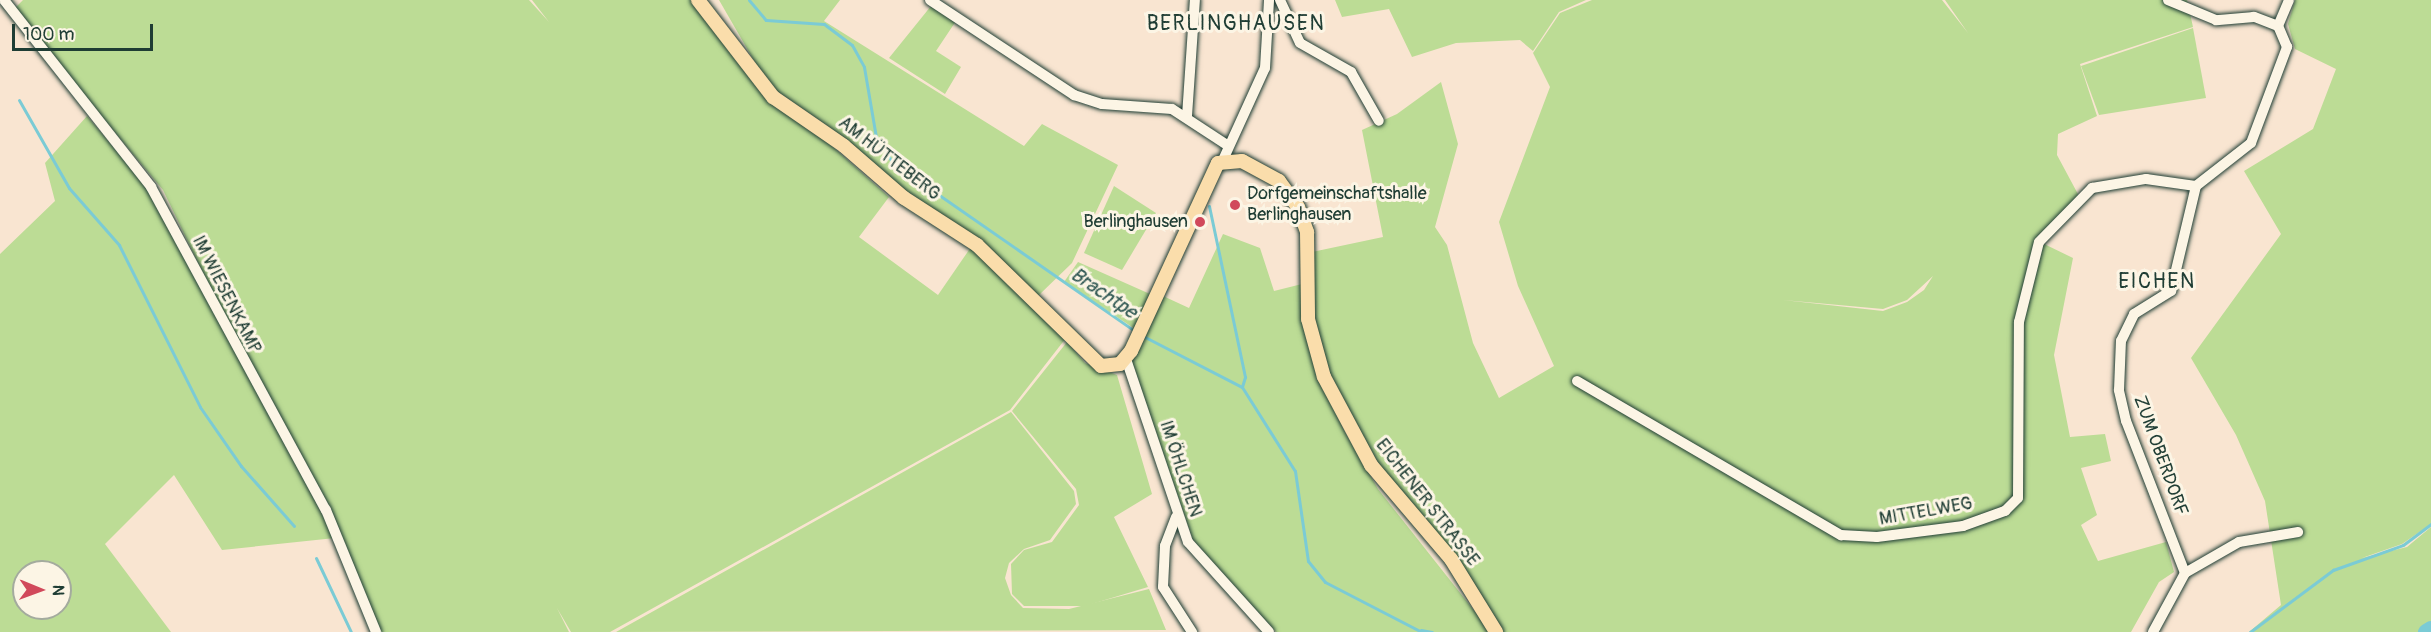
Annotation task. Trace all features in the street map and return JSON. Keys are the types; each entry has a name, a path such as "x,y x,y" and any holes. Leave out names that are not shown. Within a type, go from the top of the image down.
{"main road":[{"name":"AM HÜTTEBERG","path":"698,0 773,97 835,138 904,198 977,244 1092,362 1109,367 1130,354"},
{"path":"1130,354 1223,160"},
{"name":"EICHENER STRASSE","path":"1223,160 1255,166 1293,197 1309,244 1307,308 1324,376 1371,465 1451,559 1496,632"}],"street":[{"name":"IM WIESENKAMP","path":"4,0 151,188 318,495 376,632"},
{"path":"930,0 1074,95 1187,116 1227,145"},
{"path":"1187,116 1195,0"},
{"path":"1223,160 1227,145 1265,68 1269,0"},
{"path":"1280,0 1300,43 1351,72 1379,121"},
{"path":"2168,0 2216,20 2254,17 2278,26 2286,39 2285,61 2251,143 2196,186"},
{"path":"2278,26 2289,0"},
{"name":"MITTELWEG","path":"1577,381 1841,536 1877,537 1963,526 2006,511 2018,498 2019,322 2039,242 2092,188 2146,179 2196,186"},
{"name":"ZUM OBERDORF","path":"2186,573 2126,420 2119,364 2121,341 2134,314 2171,291 2196,186"},
{"name":"IM ÖHLCHEN","path":"1130,354 1176,517 1188,542 1269,632"},
{"path":"1176,517 1165,546 1163,588 1192,632"},
{"path":"2153,632 2186,573 2239,542 2298,532"}],"green space":[{"path":"23,0 529,0 549,22 532,0 692,0 741,65 889,197 859,237 938,295 971,247 1066,338 1010,410 610,632 571,632 557,608 569,632 379,632 328,506 228,325 163,190 13,10"},
{"path":"719,0 840,0 824,21 1024,146 1042,124 1118,165 1072,263 1038,296 971,234 886,178 832,129 768,85"},
{"path":"1335,0 1586,0 1559,12 1533,51 1520,40 1456,43 1412,57 1389,9 1342,17"},
{"path":"1592,0 1942,0 1968,33 1945,0 2187,0 2193,27 2080,64 2097,116 2058,134 2057,155 2079,196 2038,241 2073,258 2054,355 2070,437 2105,434 2111,461 2081,468 2097,515 2081,525 2098,561 2166,542 2174,572 2159,582 2131,632 1500,632 1390,483 1323,368 1309,313 1312,252 1383,237 1362,130 1397,114 1441,82 1458,144 1435,227 1447,245 1473,343 1499,398 1554,366 1518,286 1499,222 1550,87 1533,53 1560,13","holes":["1933,276 1924,290 1907,302 1883,311 1783,300 1883,309 1907,300"]},
{"path":"2295,0 2431,0 2431,524 2402,544 2362,558 2407,547 2431,527 2431,632 2249,632 2281,605 2265,501 2236,435 2191,358 2281,234 2244,171 2313,129 2336,69 2295,49 2288,24"},
{"path":"931,6 956,21 936,51 961,67 945,94 889,58"},
{"path":"2193,28 2206,98 2099,115 2081,66"},
{"path":"87,116 148,188 335,538 222,550 174,475 105,544 171,632 0,632 0,254 55,201 45,163"},
{"path":"1114,186 1156,213 1122,270 1084,253"},
{"path":"1223,234 1260,248 1274,291 1306,283 1321,381 1345,432 1378,489 1491,632 1276,632 1193,540 1131,360 1163,296 1189,308"},
{"path":"1078,262 1150,294 1135,329 1064,282"},
{"path":"1067,342 1085,363 1117,375 1152,494 1114,517 1148,587 1085,606 1024,606 1012,594 1011,564 1024,550 1052,542 1079,505 1076,489 1012,411"},
{"path":"1011,412 1074,491 1076,504 1050,540 1024,549 1009,563 1005,578 1011,595 1023,608 1069,609 1149,589 1166,630 616,632"}],"waterway":[{"name":"Brachtpe","path":"749,0 766,20 824,24 852,45 864,67 876,137 893,163 1135,331"},
{"path":"19,100 69,188 119,245 200,407 241,466 294,526"},
{"path":"1209,206 1245,377 1242,387"},
{"name":"Brachtpe","path":"1143,336 1242,387 1295,471 1308,561 1325,582 1422,632"},
{"path":"2250,632 2333,570 2403,545 2431,524"},
{"path":"316,558 351,632"},
{"path":"2426,632 2431,629"},
{"path":"1421,630 1432,632"}],"place":[{"name":"Dorfgemeinschaftshalle Berlinghausen","path":"1235,205"},
{"name":"Berlinghausen","path":"1200,222"}],"district":[{"name":"BERLINGHAUSEN","path":"1236,24"},
{"name":"EICHEN","path":"2157,282"}]}
